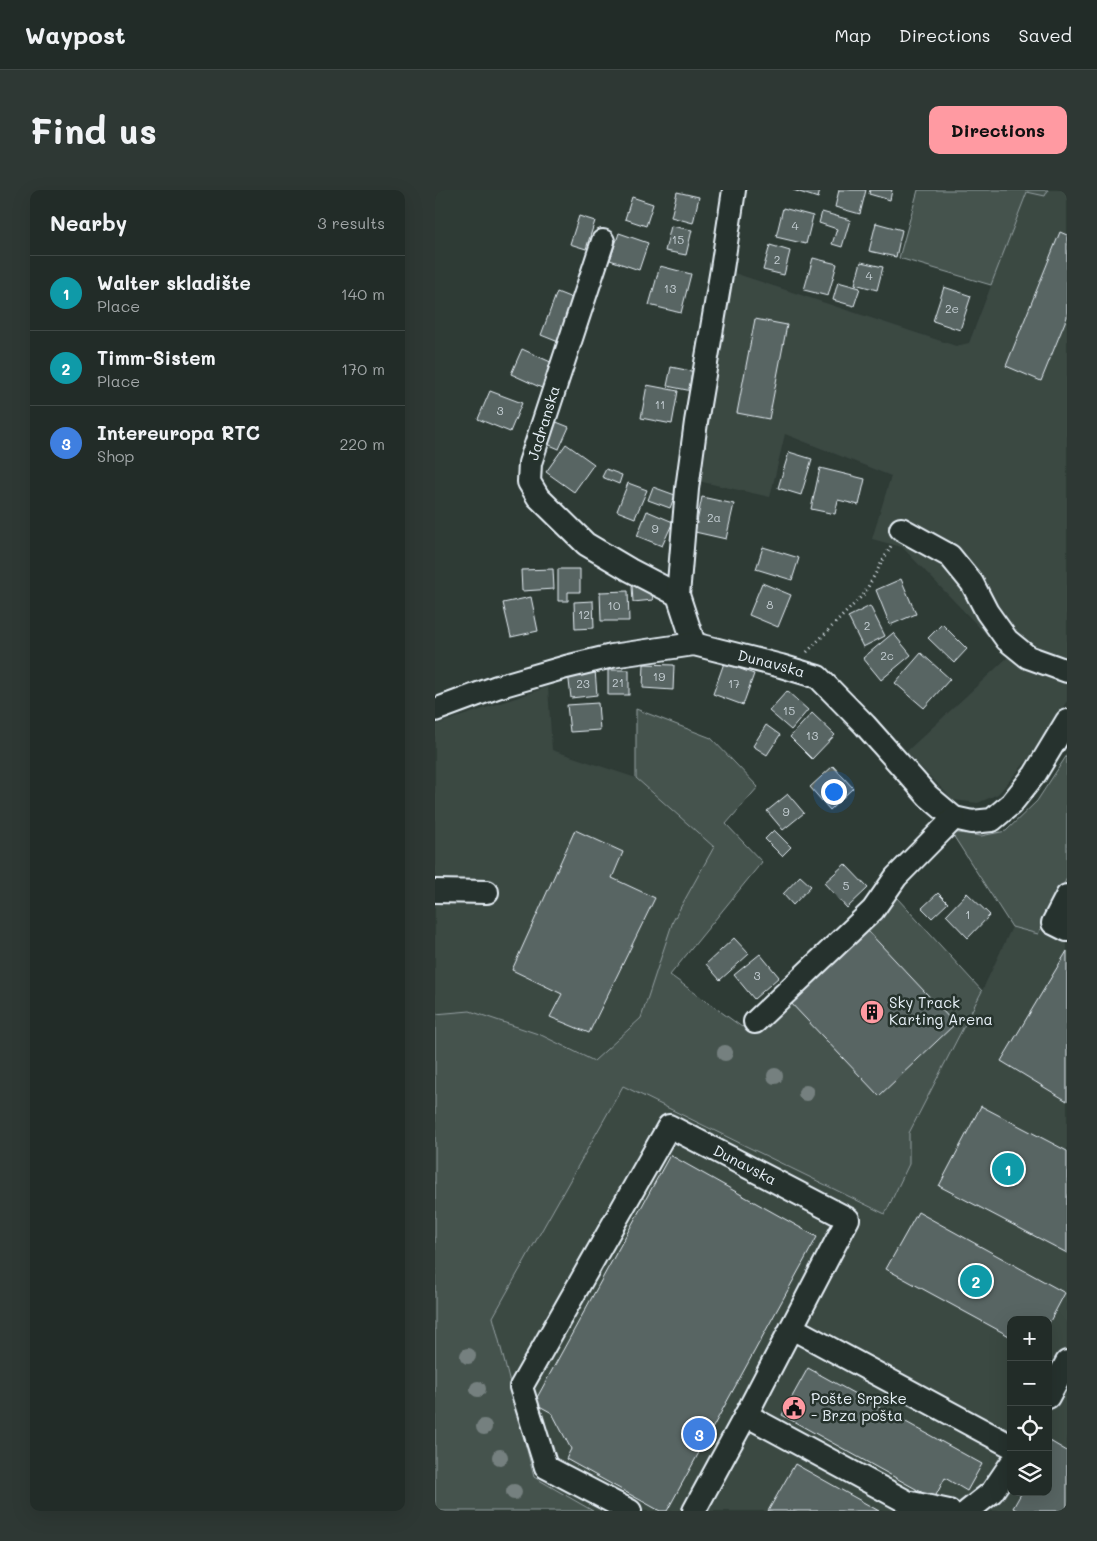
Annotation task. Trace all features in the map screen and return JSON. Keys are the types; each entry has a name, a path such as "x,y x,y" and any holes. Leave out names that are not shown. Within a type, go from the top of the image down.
{"street":[{"path":"694,644 678,595 687,489 696,422 734,190"},
{"name":"Jadranska","path":"603,241 530,463 529,482 538,497 586,544 678,595"},
{"path":"901,529 950,556 971,582 987,612 1007,640 1028,657 1067,671"},
{"name":"Dunavska","path":"435,710 497,687 566,667 612,656 694,644 818,677 865,725 929,796 954,818"},
{"path":"755,1022 873,910 896,877 954,818 972,822 992,820 1011,804 1035,774 1067,721"},
{"path":"435,891 487,892"},
{"path":"1067,896 1053,923 1067,930"},
{"name":"Dunavska","path":"630,1511 546,1467 521,1388 669,1126 848,1219 695,1511"},
{"path":"792,1328 1007,1444"},
{"path":"1056,1392 1067,1362"},
{"path":"746,1415 907,1502 949,1511"},
{"path":"968,1511 992,1492 1007,1470"}],"path":[{"path":"792,669 864,594 901,529"}],"shaded area":[{"path":"918,190 1048,190 1045,196 1027,192 991,285 899,258"},
{"path":"1048,190 1067,190 1067,701 1030,757 998,794 978,803 953,800 906,752 1008,657 902,547 872,539 891,476 785,434 770,497 689,479 722,269 956,346 969,343 1027,192 1045,196"},
{"path":"548,687 552,750 636,778 714,847 673,921 641,1018 594,1061 541,1035 470,1011 435,1014 435,725"},
{"path":"636,709 711,738 758,787 726,824 762,862 670,975 742,1027 887,887 982,991 909,1133 909,1164 885,1214 623,1086 493,1317 534,1477 593,1511 435,1511 435,1014 470,1011 541,1035 594,1061 641,1018 673,921 714,847 636,778"},
{"path":"1067,755 1067,878 1038,934 1012,927 951,832 981,836 1006,831 1037,801"},
{"path":"1067,878 1067,1511 593,1511 534,1477 493,1317 623,1086 885,1214 909,1164 909,1133 982,991 1012,927 1038,934"}],"building":[{"path":"793,190 820,190 818,198"},
{"path":"839,190 866,190 860,214 835,207"},
{"path":"870,190 892,190 890,200 869,194"},
{"path":"677,192 699,197 693,223 671,217"},
{"path":"632,197 653,204 646,226 625,219"},
{"path":"783,208 813,216 806,244 776,237"},
{"path":"822,212 850,220 842,247 832,244 837,229 819,223"},
{"path":"579,216 595,221 586,249 570,244"},
{"path":"876,223 902,230 896,257 869,251"},
{"path":"671,226 692,230 686,255 665,251"},
{"path":"1060,232 1067,235 1067,317 1041,381 1006,366"},
{"path":"619,233 648,243 639,270 610,260"},
{"path":"770,245 790,251 784,275 763,270"},
{"path":"813,258 837,264 828,296 804,290"},
{"path":"861,262 883,267 877,290 855,284"},
{"path":"660,266 691,274 681,313 649,305"},
{"path":"838,282 860,288 854,306 833,300"},
{"path":"944,287 971,296 960,330 933,321"},
{"path":"557,292 577,300 561,343 541,335"},
{"path":"755,319 787,325 769,419 737,413"},
{"path":"522,349 555,364 544,389 511,374"},
{"path":"671,367 696,372 692,391 667,386"},
{"path":"647,385 678,391 672,424 641,418"},
{"path":"490,391 522,403 510,432 478,419"},
{"path":"554,421 569,427 559,449 545,443"},
{"path":"566,444 594,464 574,492 546,472"},
{"path":"789,452 812,459 801,495 778,488"},
{"path":"820,468 865,479 859,505 838,500 835,514 811,509"},
{"path":"606,469 622,475 619,484 602,477"},
{"path":"628,483 647,490 635,518 617,511"},
{"path":"653,487 675,495 670,508 648,500"},
{"path":"702,497 734,504 726,539 695,532"},
{"path":"647,511 673,522 662,546 637,536"},
{"path":"763,547 799,558 792,580 756,569"},
{"path":"553,569 554,589 522,591 521,570"},
{"path":"558,569 580,569 580,592 568,592 568,601 558,601"},
{"path":"901,579 916,614 890,625 876,590"},
{"path":"762,583 791,595 778,627 749,615"},
{"path":"651,584 653,600 633,602 632,586"},
{"path":"628,591 629,621 601,621 600,592"},
{"path":"531,597 538,631 511,637 503,603"},
{"path":"593,601 594,628 575,629 574,602"},
{"path":"870,606 885,636 863,647 848,617"},
{"path":"942,624 967,649 954,663 928,638"},
{"path":"893,633 911,655 881,680 863,658"},
{"path":"921,653 950,679 924,708 895,683"},
{"path":"724,663 754,674 743,705 713,694"},
{"path":"644,664 674,665 673,690 643,688"},
{"path":"595,670 597,695 571,698 568,672"},
{"path":"608,670 629,670 629,695 608,695"},
{"path":"787,691 808,710 791,730 769,711"},
{"path":"598,703 600,730 570,732 567,705"},
{"path":"812,713 835,735 812,759 790,737"},
{"path":"766,725 780,735 767,755 753,746"},
{"path":"833,766 853,788 830,810 810,787"},
{"path":"788,794 804,813 783,830 767,811"},
{"path":"575,830 623,852 612,878 655,898 589,1033 550,1017 562,994 512,970"},
{"path":"774,830 791,847 782,856 765,839"},
{"path":"845,864 868,888 847,908 824,883"},
{"path":"800,876 811,886 793,905 783,894"},
{"path":"938,893 948,903 932,918 922,908"},
{"path":"967,893 990,915 968,938 946,915"},
{"name":"Sky Track Karting Arena","path":"865,928 955,1024 879,1096 788,1000"},
{"path":"734,938 749,954 720,980 706,964"},
{"path":"1067,951 1067,1101 1001,1061"},
{"path":"760,954 779,977 754,999 734,975"},
{"path":"981,1106 1067,1151 1067,1253 939,1186"},
{"path":"670,1155 817,1237 667,1511 660,1511 566,1459 571,1449 552,1413 534,1403"},
{"path":"918,1212 1065,1293 1052,1317 1007,1316 1007,1335 886,1269"},
{"path":"808,1368 982,1464 967,1491 945,1478 934,1499 782,1415"},
{"path":"1052,1442 1067,1451 1067,1511 1018,1511 1013,1508 1020,1496 1052,1496"},
{"path":"795,1464 879,1511 768,1511"}],"place":[{"name":"Sky Track Karting Arena","path":"872,1012"},
{"name":"Walter skladište","path":"1008,1169"},
{"name":"Timm-Sistem","path":"976,1281"},
{"name":"Pošte Srpske - Brza pošta","path":"794,1408"},
{"name":"Intereuropa RTC","path":"699,1434"}]}
